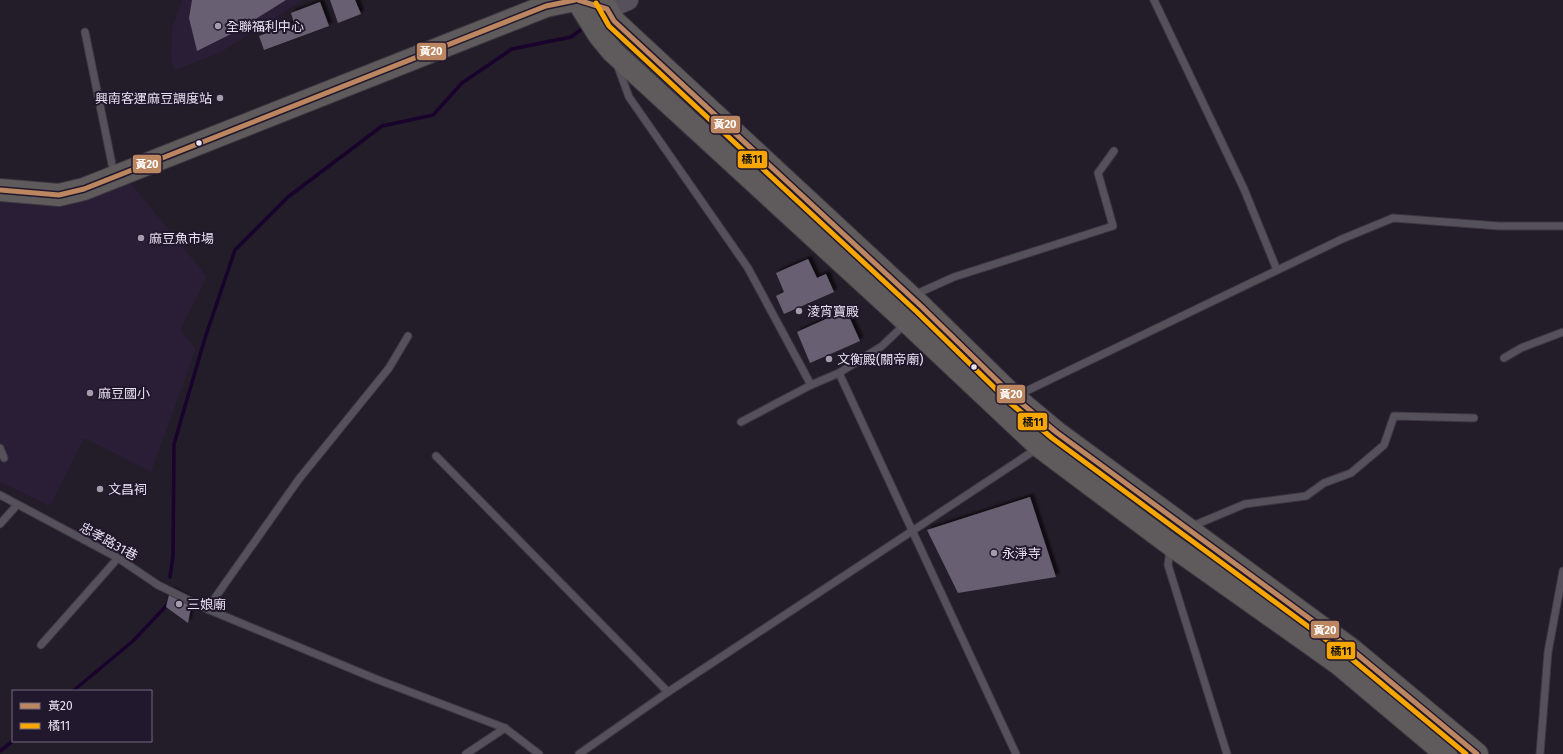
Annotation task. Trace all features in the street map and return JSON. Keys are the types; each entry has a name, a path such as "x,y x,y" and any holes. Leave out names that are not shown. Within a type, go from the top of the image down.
{"main road":[{"path":"577,0 599,35 613,52 907,322 1040,447 1171,545 1339,664 1446,754"},
{"path":"0,190 59,194 84,189 546,6 577,0 604,4 614,21 916,302 1014,397 1056,432 1351,649 1477,754"}],"street":[{"path":"604,4 628,0"}],"lane":[{"path":"1154,0 1244,189 1277,270"},
{"path":"85,32 115,176"},
{"path":"613,52 629,97 748,268 811,385"},
{"path":"741,422 811,385 839,373 882,346 907,322 916,302 954,277 1114,226 1098,173 1114,151"},
{"path":"1014,397 1342,239 1393,218 1499,226 1563,226"},
{"path":"1504,358 1521,348 1563,332"},
{"path":"207,609 299,479 389,368 408,336"},
{"path":"839,373 1016,754"},
{"path":"1187,528 1245,504 1306,496 1324,483 1351,473 1384,445 1394,416 1474,418"},
{"path":"579,754 668,692 1040,447 1056,432"},
{"path":"0,448 4,458"},
{"path":"436,456 668,692"},
{"name":"忠孝路31巷","path":"0,495 118,558 158,585 207,609 376,679 505,728 539,754"},
{"path":"0,524 17,505"},
{"path":"1171,545 1168,565 1226,754"},
{"path":"41,644 118,558"},
{"path":"1540,754 1548,652 1563,571"},
{"path":"466,754 505,728"}],"shaded area":[{"path":"182,0 303,0 220,53 175,70 171,60 172,28"},
{"name":"麻豆國小","path":"126,177 207,277 180,330 196,349 151,472 84,438 50,506 0,482 0,192"}],"building":[{"name":"全聯福利中心","path":"192,0 286,0 233,33 197,51 189,18"},
{"path":"330,0 355,0 361,14 338,23"},
{"path":"320,2 329,26 264,50 259,36 294,23 291,13"},
{"path":"808,259 817,278 826,274 834,292 784,314 776,296 784,292 776,273"},
{"path":"846,310 860,341 810,363 797,332"},
{"name":"永淨寺","path":"1030,497 1056,577 958,593 927,530"},
{"name":"三娘廟","path":"170,591 192,602 188,623 166,607"}],"waterway":[{"path":"170,577 173,556 174,444 205,338 235,250 288,197 382,126 433,115 462,83 512,49 571,37 586,26"},
{"path":"74,690 133,641 169,603"},
{"path":"0,751 12,742"}],"transit line":[{"name":"黃20","path":"0,190 59,195 84,189 546,6 575,0"},
{"name":"黃20","path":"578,0 607,9 614,21 922,307 1014,397 1056,432 1351,649 1477,754"},
{"name":"橘11","path":"596,3 609,26 917,312 1009,402 1052,438 1347,655 1466,754"}],"place":[{"name":"全聯福利中心","path":"218,26"},
{"name":"興南客運麻豆調度站","path":"220,98"},
{"name":"麻豆魚市場","path":"141,238"},
{"name":"淩宵寶殿","path":"799,311"},
{"name":"文衡殿(關帝廟)","path":"829,359"},
{"name":"麻豆國小","path":"90,393"},
{"name":"文昌祠","path":"100,489"},
{"name":"永淨寺","path":"994,553"},
{"name":"三娘廟","path":"179,604"}]}
